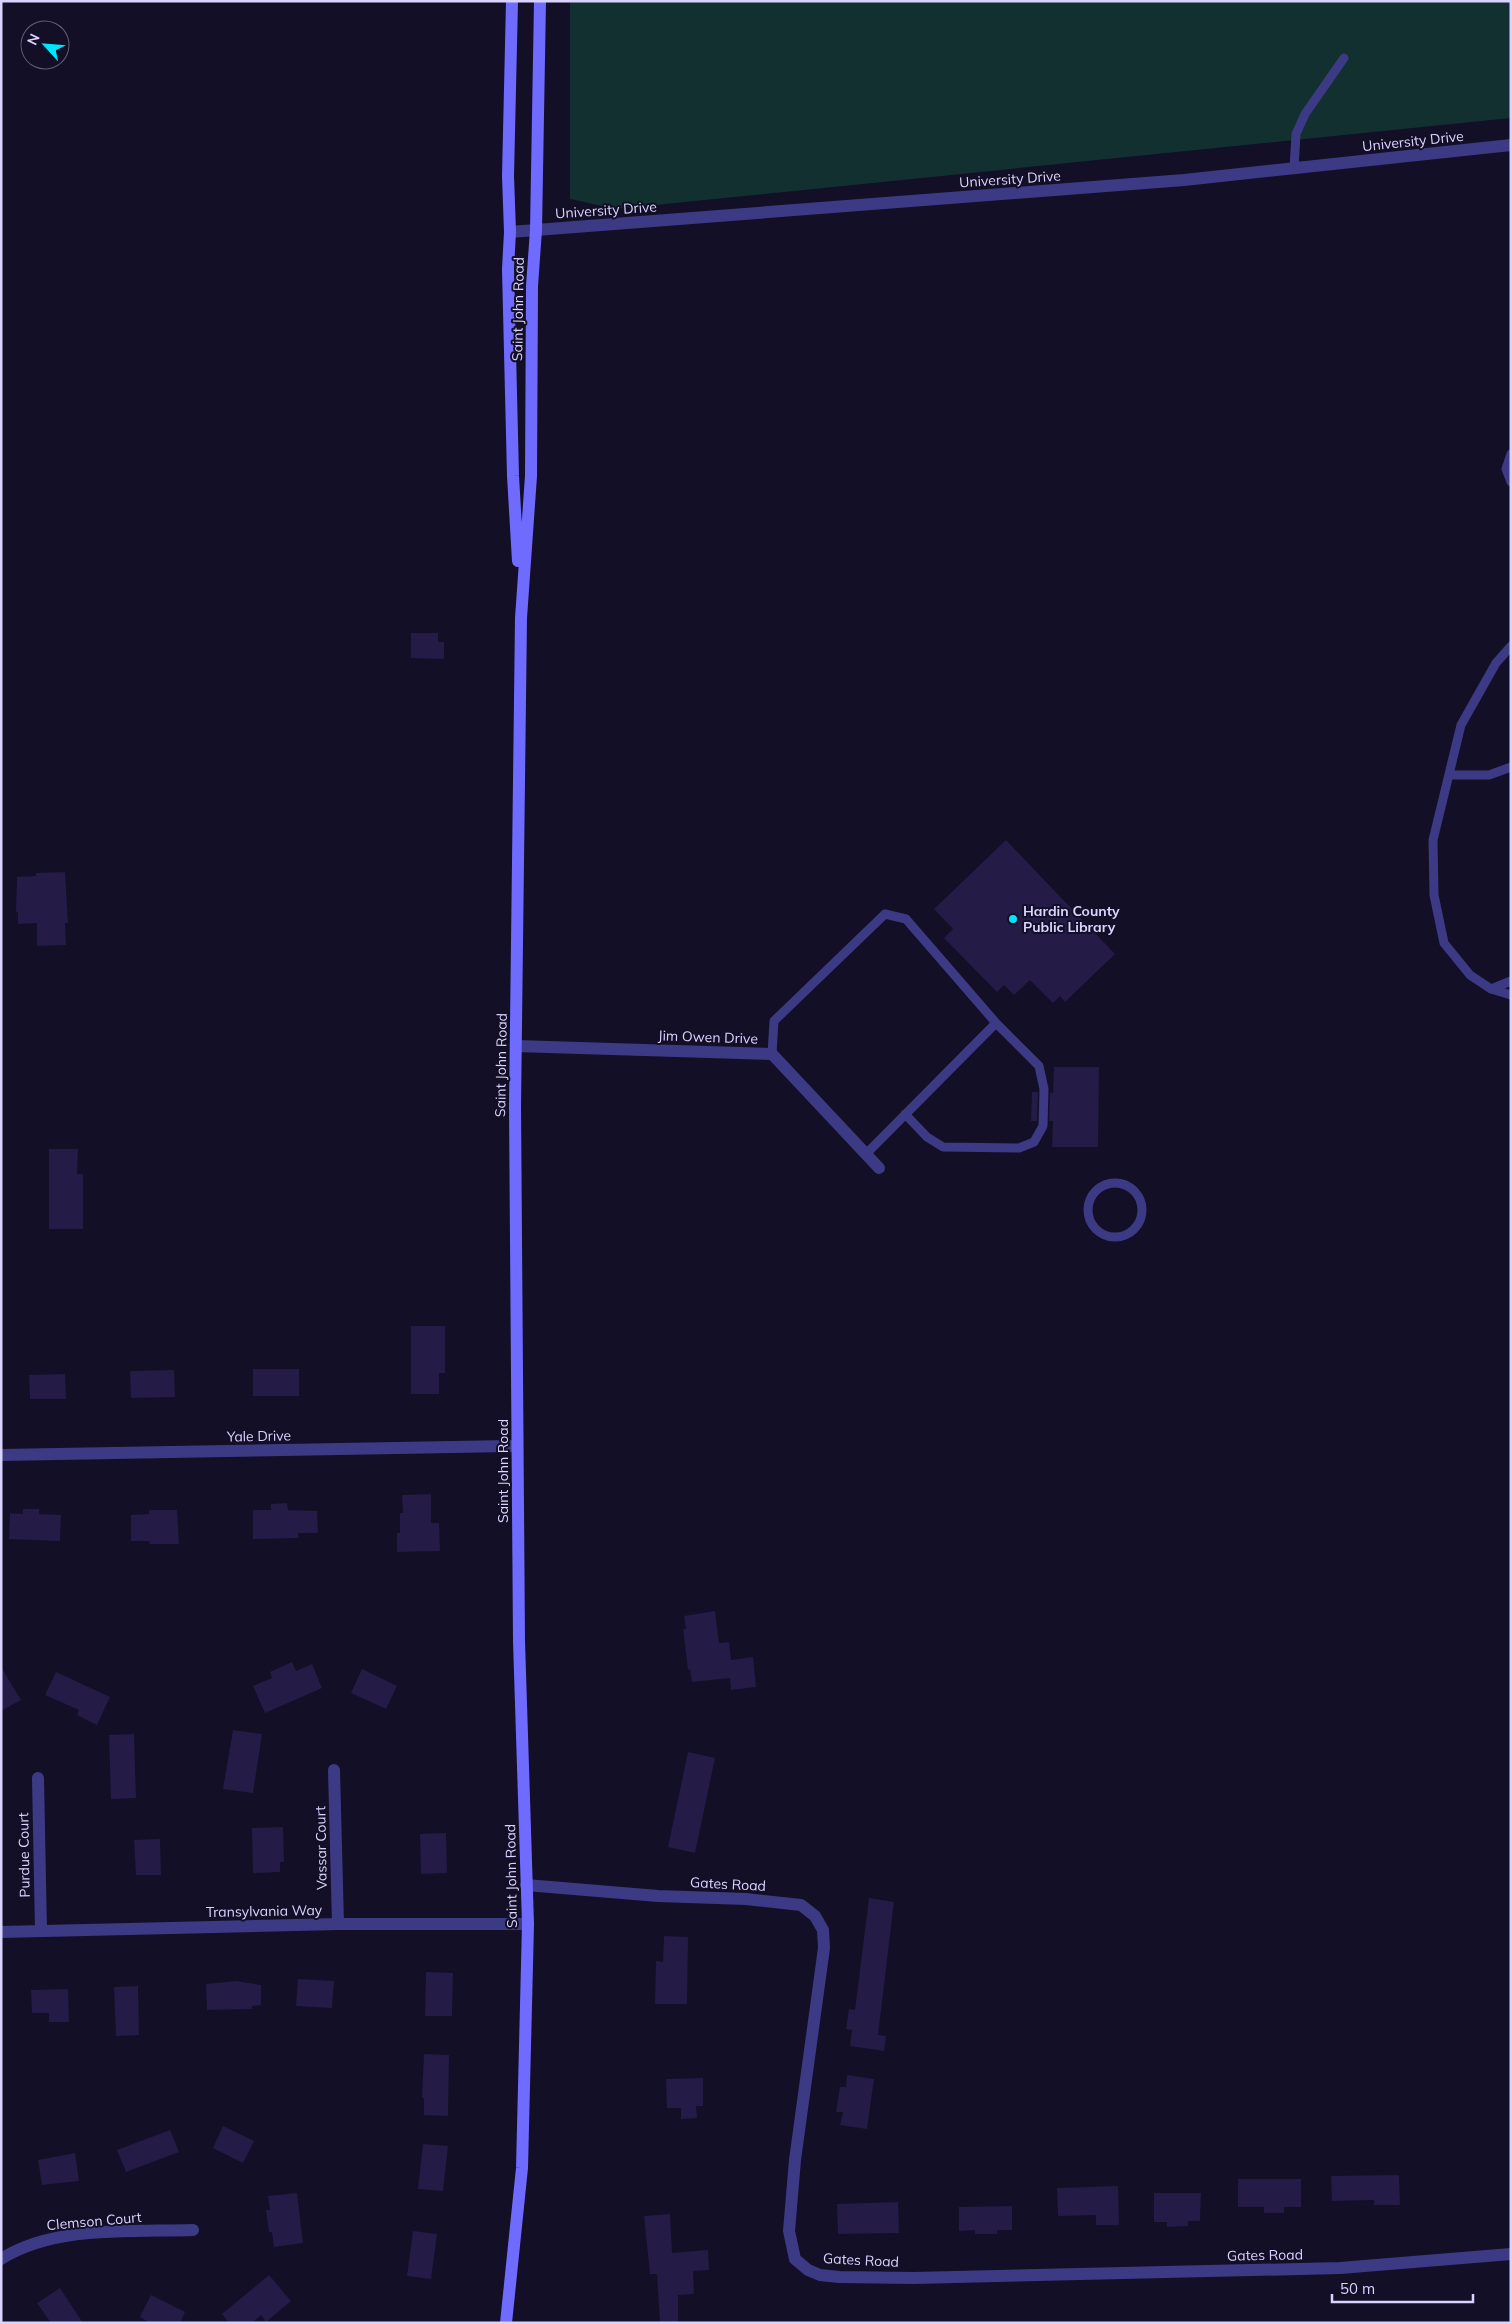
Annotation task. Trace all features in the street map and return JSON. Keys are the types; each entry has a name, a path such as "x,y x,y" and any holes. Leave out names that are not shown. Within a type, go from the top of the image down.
{"street":[{"name":"Saint John Road","path":"512,1 508,269 513,476 521,618"},
{"name":"Saint John Road","path":"506,2323 522,2168 528,1924 519,1641 516,1046 521,618 531,476 532,286 536,230 540,1"},
{"name":"University Drive","path":"510,232 1184,180 1511,146"},
{"name":"Jim Owen Drive","path":"516,1046 772,1054 879,1168"},
{"name":"Yale Drive","path":"1,1455 517,1446"},
{"name":"Vassar Court","path":"334,1770 338,1924"},
{"name":"Purdue Court","path":"38,1778 41,1930"},
{"name":"Gates Road","path":"526,1884 658,1896 746,1898 801,1905 815,1916 822,1930 824,1948 807,2085 795,2160 789,2231 796,2259 814,2273 839,2277 914,2278 1340,2268 1511,2254"},
{"name":"Transylvania Way","path":"1,1932 338,1924 528,1924"},
{"name":"Clemson Court","path":"1,2259 13,2252 44,2240 107,2233 193,2230"}],"lane":[{"path":"1294,169 1296,134 1305,114 1344,58"},
{"path":"1511,454 1506,468 1511,482"},
{"path":"1511,646 1496,663 1461,725 1433,840 1434,895 1444,943 1470,975 1491,989 1511,995"},
{"path":"1449,775 1490,775 1511,767"},
{"path":"772,1054 774,1021 885,914 906,919 996,1023 1038,1066 1044,1089 1044,1126 1034,1142 1019,1148 943,1147 928,1137 905,1114"},
{"path":"1491,989 1511,981"},
{"path":"866,1154 996,1023"},
{"path":"1116,1182 1132,1188 1138,1194 1143,1212 1136,1228 1120,1236 1111,1236 1095,1228 1088,1212 1089,1203 1099,1188 1116,1182"}],"green space":[{"path":"570,1 1511,1 1511,118 616,209 570,199"}],"building":[{"path":"411,633 438,633 438,642 444,642 444,659 411,658"},
{"name":"Hardin County Public Library","path":"1006,840 1115,954 1065,1002 1060,996 1053,1003 1030,980 1014,995 1004,985 997,992 944,938 953,929 934,909"},
{"path":"65,872 68,923 65,923 66,945 37,946 37,923 18,924 18,912 16,912 17,877 36,876 36,873"},
{"path":"1054,1067 1099,1067 1098,1147 1052,1147 1053,1121 1049,1121 1050,1093 1053,1093"},
{"path":"1032,1092 1038,1092 1037,1121 1031,1121"},
{"path":"49,1149 78,1149 77,1174 83,1174 83,1229 49,1229"},
{"path":"411,1326 445,1326 445,1373 439,1373 439,1394 411,1394"},
{"path":"253,1369 299,1369 299,1396 253,1396"},
{"path":"174,1370 175,1397 131,1398 130,1371"},
{"path":"65,1374 66,1399 30,1399 29,1375"},
{"path":"431,1494 431,1523 439,1523 440,1551 397,1552 397,1533 400,1533 400,1513 403,1513 402,1495"},
{"path":"287,1503 288,1510 317,1511 318,1533 298,1533 299,1538 253,1539 253,1510 271,1510 271,1504"},
{"path":"23,1509 39,1509 39,1514 61,1515 60,1541 9,1539 10,1513 23,1514"},
{"path":"149,1510 177,1510 179,1544 149,1544 150,1541 131,1541 131,1515 149,1514"},
{"path":"715,1611 719,1643 729,1642 731,1660 753,1657 756,1687 731,1690 730,1678 692,1682 690,1669 688,1670 683,1629 686,1629 684,1616"},
{"path":"292,1662 296,1671 312,1664 322,1688 265,1713 253,1686 272,1678 270,1672"},
{"path":"1,1667 21,1700 1,1711"},
{"path":"362,1669 397,1686 386,1709 351,1693"},
{"path":"56,1672 110,1697 97,1725 77,1715 79,1710 45,1695"},
{"path":"233,1730 262,1734 253,1793 223,1789"},
{"path":"134,1734 136,1798 111,1799 109,1735"},
{"path":"688,1752 715,1758 695,1853 668,1847"},
{"path":"283,1827 284,1862 280,1862 280,1872 253,1873 252,1828"},
{"path":"446,1833 447,1873 421,1874 420,1834"},
{"path":"160,1839 161,1875 136,1875 134,1840"},
{"path":"869,1898 894,1902 878,2035 886,2036 884,2051 850,2046 852,2030 846,2029 849,2009 855,2010"},
{"path":"664,1936 688,1937 687,2004 655,2004 656,1961 663,1962"},
{"path":"426,1972 453,1973 452,2016 425,2016"},
{"path":"298,1979 334,1981 332,2008 296,2006"},
{"path":"236,1981 261,1985 261,2005 252,2006 252,2009 207,2010 206,1984"},
{"path":"138,1986 139,2035 116,2036 114,1987"},
{"path":"68,1989 69,2022 49,2022 49,2013 32,2013 31,1990"},
{"path":"424,2054 449,2055 448,2116 424,2115 424,2098 422,2098"},
{"path":"847,2075 874,2079 867,2129 840,2125 843,2112 836,2112 840,2087 846,2087"},
{"path":"703,2078 703,2106 696,2106 697,2118 681,2119 681,2108 667,2108 666,2079"},
{"path":"223,2126 254,2141 243,2163 213,2148"},
{"path":"170,2130 179,2152 126,2172 117,2150"},
{"path":"423,2144 448,2146 443,2191 418,2189"},
{"path":"75,2153 79,2181 42,2185 38,2160"},
{"path":"1399,2175 1400,2205 1374,2205 1374,2200 1332,2201 1331,2176"},
{"path":"1238,2179 1301,2179 1301,2207 1284,2207 1284,2213 1264,2213 1264,2207 1238,2207"},
{"path":"1118,2186 1119,2225 1096,2225 1096,2215 1058,2216 1057,2188"},
{"path":"297,2193 303,2243 274,2247 272,2232 269,2232 266,2210 270,2210 268,2196"},
{"path":"1154,2193 1201,2193 1200,2221 1188,2221 1188,2226 1167,2227 1167,2222 1154,2222"},
{"path":"898,2202 899,2233 838,2234 837,2204"},
{"path":"1012,2206 1012,2230 997,2230 997,2234 975,2234 975,2230 959,2231 959,2207"},
{"path":"670,2214 672,2253 708,2250 709,2270 693,2271 694,2294 678,2295 678,2323 660,2323 657,2274 650,2274 644,2216"},
{"path":"413,2231 437,2234 431,2279 407,2276"},
{"path":"269,2275 291,2301 266,2322 261,2315 252,2323 229,2323 222,2314"},
{"path":"60,2288 83,2323 51,2323 37,2303"},
{"path":"151,2295 185,2312 180,2323 150,2323 140,2317"}],"place":[{"name":"Hardin County Public Library","path":"1013,919"}]}
